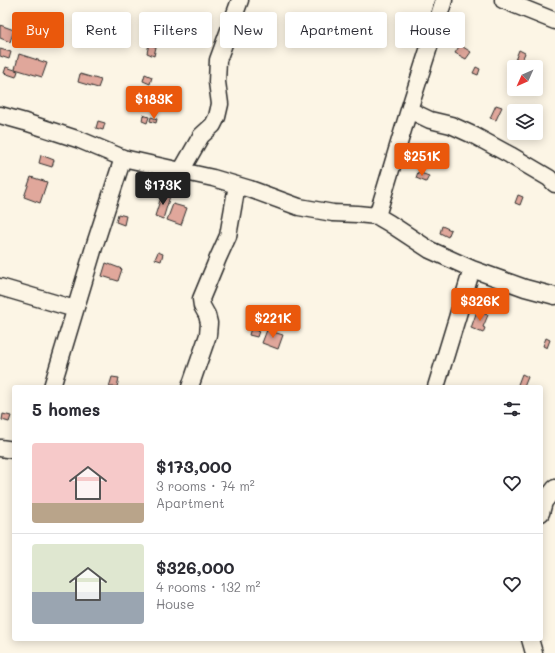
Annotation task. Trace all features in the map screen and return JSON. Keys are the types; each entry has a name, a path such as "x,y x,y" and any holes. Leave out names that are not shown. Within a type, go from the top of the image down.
{"street":[{"path":"181,172 201,136 213,125 218,117 220,104 217,82 218,60 240,0"},
{"path":"376,216 444,0"},
{"path":"503,0 555,21"},
{"path":"409,110 430,120 451,125 476,136 549,178 555,184"},
{"path":"0,115 80,140 123,158 213,178 299,207 333,213 376,216 430,250 472,270 525,288 555,296"},
{"path":"53,385 95,244 123,158"},
{"path":"191,385 208,335 209,323 202,306 201,299 228,236 237,185"},
{"path":"437,385 472,270"},
{"path":"0,287 75,309"},
{"path":"0,448 12,450"},
{"path":"545,505 555,488"},
{"path":"531,641 534,653"}],"building":[{"path":"0,25 12,29 10,42 0,38"},
{"path":"148,48 156,48 154,56 147,53"},
{"path":"458,48 465,48 471,52 466,59 455,53"},
{"path":"0,49 11,52 9,59 0,56"},
{"path":"519,50 525,53 522,60 515,60"},
{"path":"19,54 47,63 42,77 15,69"},
{"path":"6,67 18,71 16,77 4,73"},
{"path":"476,67 480,69 478,75 473,73"},
{"path":"80,74 101,80 98,88 78,82"},
{"path":"145,74 152,77 150,84 143,81"},
{"path":"149,94 159,95 159,101 149,99"},
{"path":"496,105 502,107 496,120 490,118"},
{"path":"143,115 149,117 147,123 142,121"},
{"path":"151,117 157,119 156,123 150,121"},
{"path":"98,121 105,123 103,130 96,128"},
{"path":"41,155 54,160 52,167 39,163"},
{"path":"418,172 429,176 426,182 416,178"},
{"path":"31,177 47,182 40,203 24,197"},
{"path":"162,194 170,196 163,219 155,216"},
{"path":"518,195 523,197 520,205 515,203"},
{"path":"173,204 187,208 181,225 167,220"},
{"path":"118,214 126,216 124,225 116,222"},
{"path":"442,226 451,230 448,237 440,233"},
{"path":"158,252 163,254 161,261 155,259"},
{"path":"106,263 122,269 118,281 102,276"},
{"path":"477,311 488,315 483,327 485,328 483,333 471,328"},
{"path":"251,328 259,331 257,337 249,335"},
{"path":"267,330 283,335 278,349 262,343"},
{"path":"546,338 550,340 547,348 543,346"},
{"path":"522,374 528,377 525,385 518,385"},
{"path":"112,377 119,378 117,385 110,385"},
{"path":"3,414 11,416 9,422 2,420"}]}
